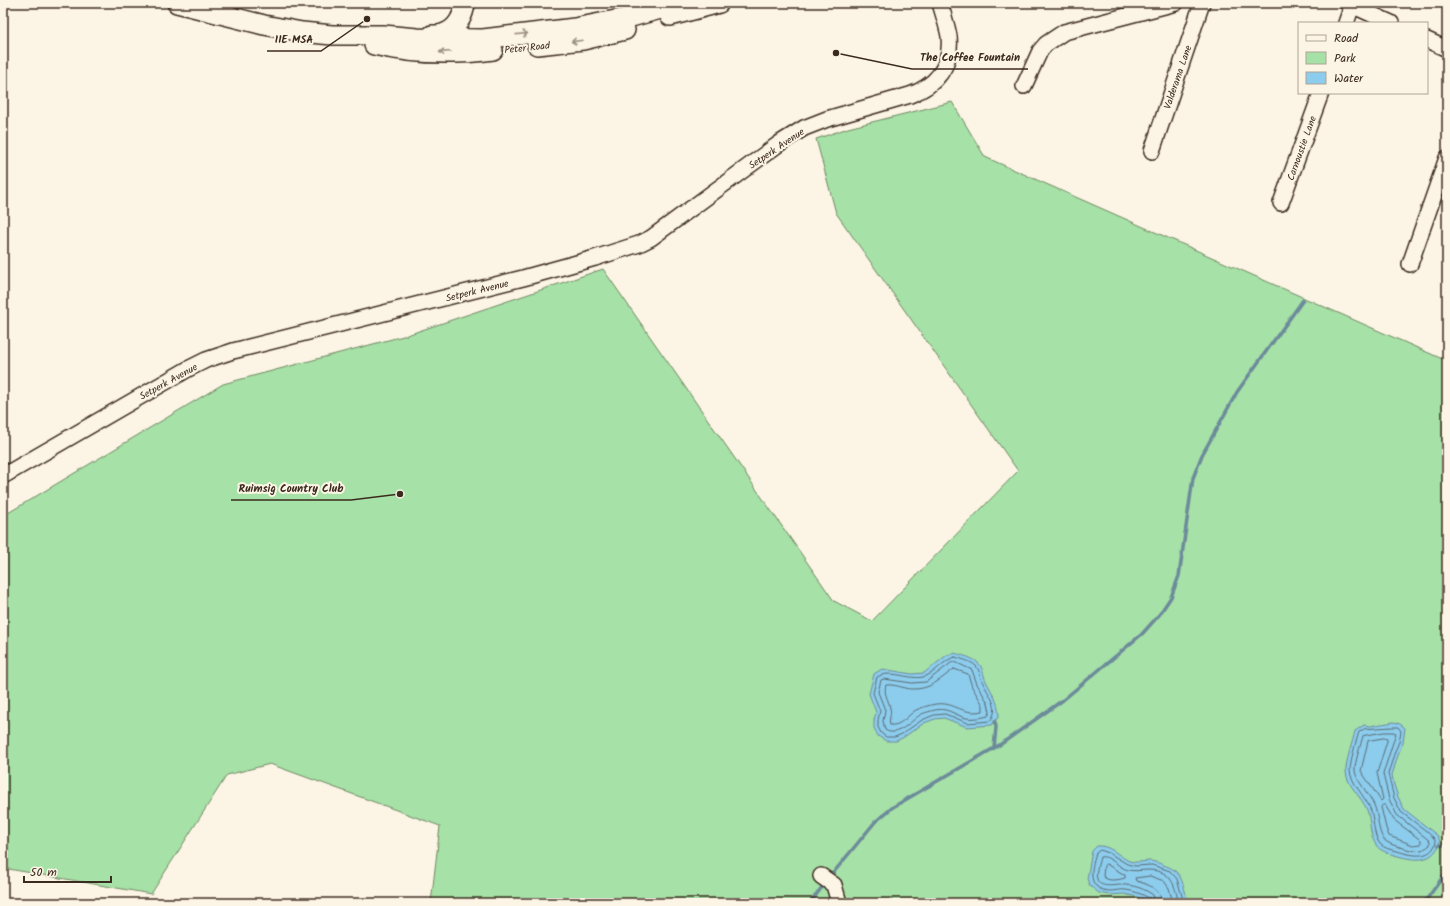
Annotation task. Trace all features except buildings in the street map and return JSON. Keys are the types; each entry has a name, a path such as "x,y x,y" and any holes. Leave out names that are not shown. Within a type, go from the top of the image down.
{"main road":[{"name":"Peter Road","path":"177,3 264,26 332,35 386,48 437,52 484,51 583,40 615,33 719,3"},
{"path":"417,38 445,33 454,27 465,10 465,3"},
{"name":"Peter Road","path":"332,35 383,35 417,38 483,39 575,28 630,17 684,3"}],"street":[{"name":"Setperk Avenue","path":"3,476 206,360 233,351 523,278 595,258 639,244 651,238 792,134 827,119 923,90 937,78 947,60 949,35 940,3"},
{"path":"1024,86 1040,51 1046,44 1064,32 1176,3"},
{"name":"Valderama Lane","path":"1152,151 1202,3"},
{"path":"1346,22 1351,4 1389,22"},
{"path":"1428,40 1447,49"},
{"name":"Carnoustie Lane","path":"1281,203 1321,94"},
{"path":"1410,264 1447,158"},
{"path":"821,876 834,885 840,903"}],"green space":[{"path":"952,102 985,157 1447,361 1447,903 431,903 440,826 270,764 227,775 151,894 3,868 3,516 223,384 407,335 603,269 834,601 872,621 1018,471 836,213 816,139 848,128"}],"water":[{"path":"954,653 966,656 981,666 986,681 998,706 999,716 992,725 967,727 944,718 935,719 924,723 896,741 886,741 878,736 874,728 876,712 869,694 874,674 882,669 912,674 924,673 947,655"},
{"path":"1394,722 1405,728 1403,743 1392,775 1398,797 1404,809 1438,836 1440,842 1437,849 1427,858 1415,859 1394,855 1384,852 1376,845 1372,836 1365,805 1352,787 1347,777 1347,763 1355,731 1364,725 1370,726"},
{"path":"1097,846 1109,848 1130,861 1151,861 1170,867 1181,879 1188,903 1150,903 1138,897 1124,894 1109,895 1099,893 1090,886 1087,879 1092,851"}],"waterway":[{"path":"829,878 875,822 893,807 1001,744 1063,700 1142,634 1159,615 1171,597 1179,576 1193,478 1202,455 1237,392 1303,300"},
{"path":"994,748 995,722"},
{"path":"1439,845 1447,845"},
{"path":"1424,903 1447,871"},
{"path":"810,903 825,883"}],"place":[{"name":"IIE MSA","path":"367,19"},
{"name":"The Coffee Fountain","path":"836,53"},
{"name":"Ruimsig Country Club","path":"400,494"}]}
